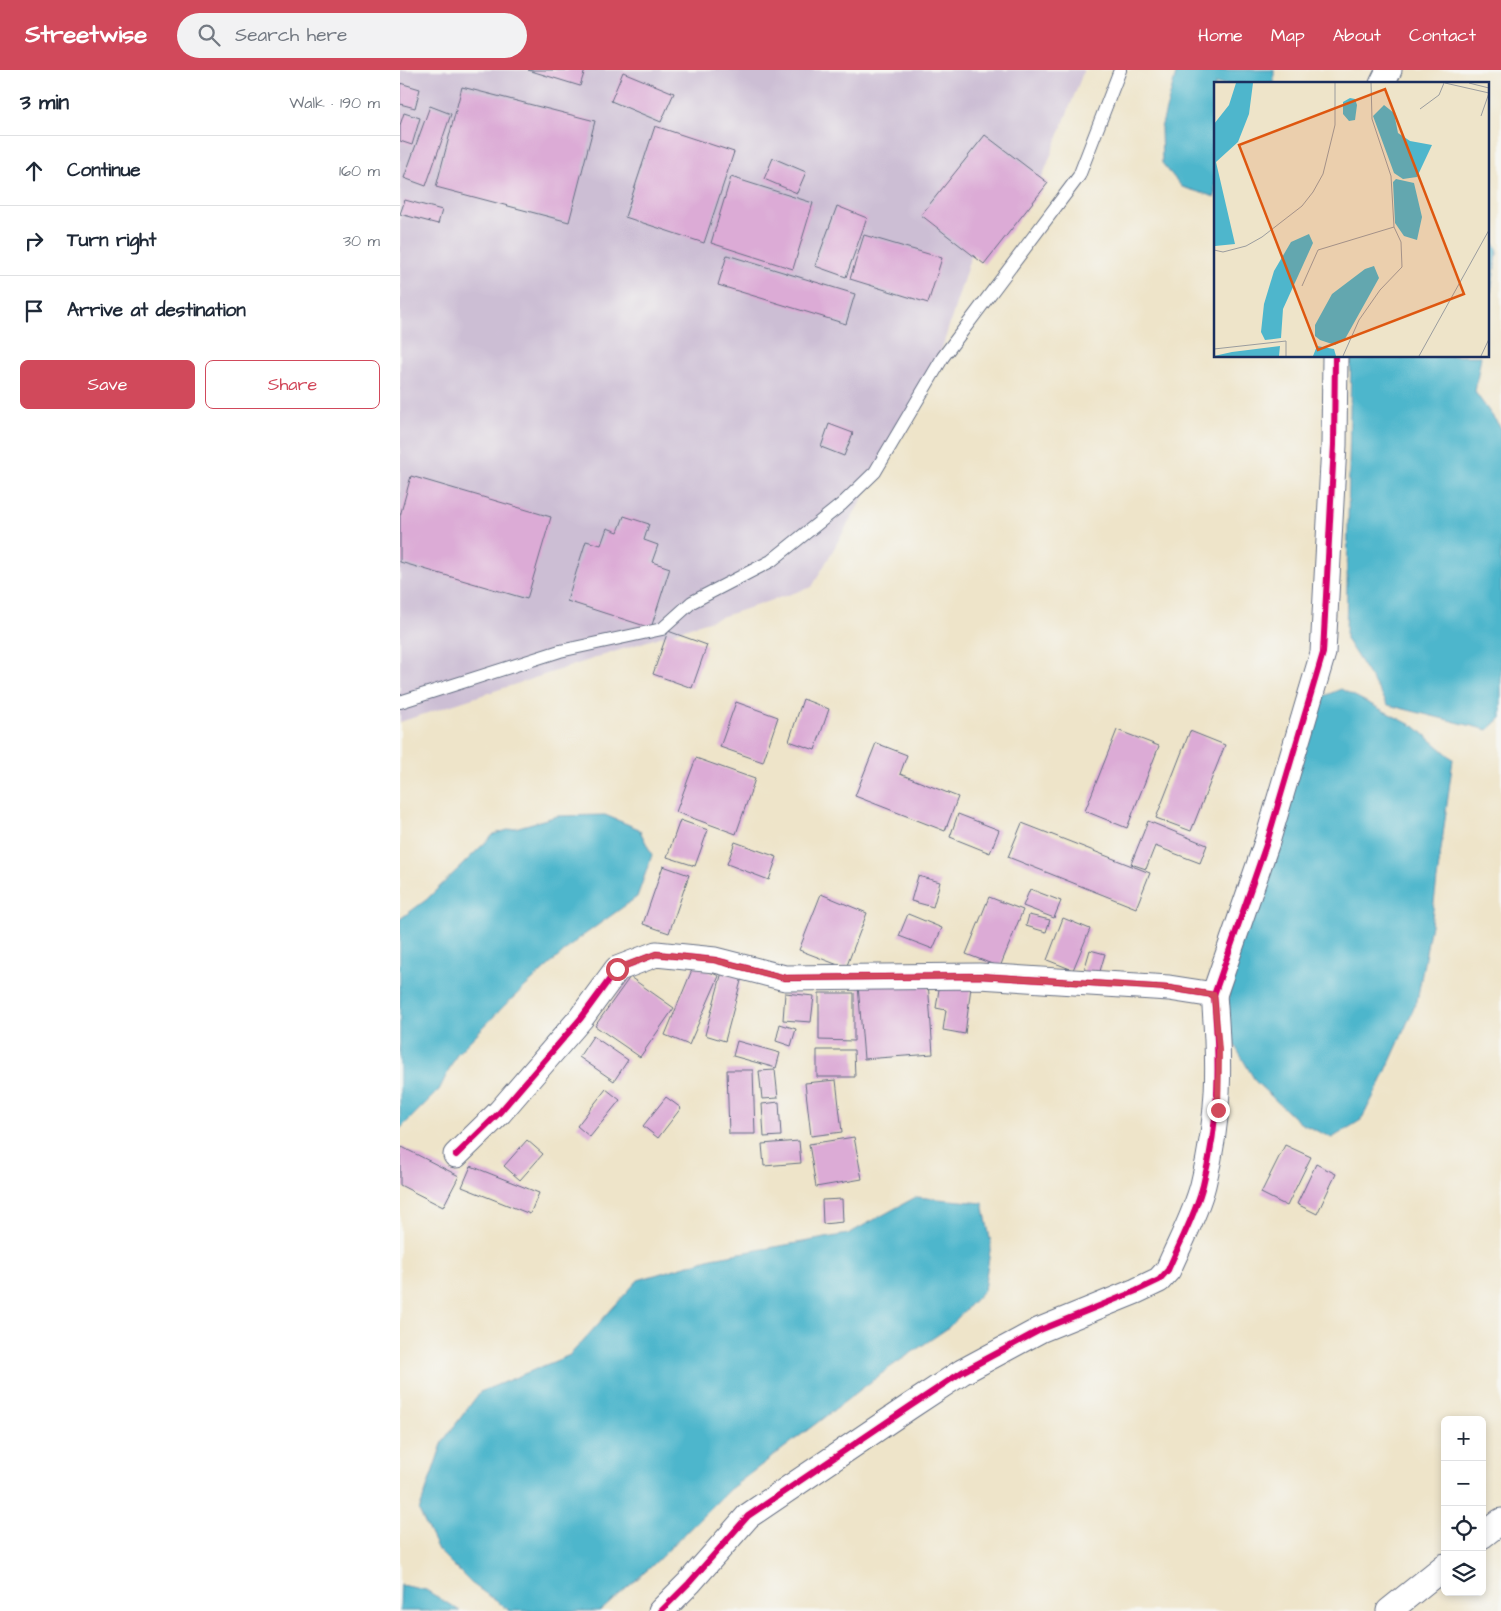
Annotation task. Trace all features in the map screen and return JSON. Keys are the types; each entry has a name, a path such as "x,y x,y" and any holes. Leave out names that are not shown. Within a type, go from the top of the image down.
{"street":[{"path":"1383,82 1389,70"},
{"path":"661,1611 689,1583 748,1516 946,1382 1040,1330 1106,1305 1159,1280 1168,1270 1203,1186 1218,1110 1219,1050 1214,995 1267,842 1323,653 1334,445 1335,358"},
{"path":"456,1155 500,1112 575,1026 617,969 656,954 714,960 785,978 979,976 1169,988 1214,995"},
{"path":"1486,1533 1501,1521"},
{"path":"1389,1611 1441,1569"}],"lane":[{"path":"400,702 560,650 662,630 692,602 770,561 842,504 875,472 943,357 1079,176 1120,70"}],"shaded area":[{"path":"400,70 1084,70 1042,178 977,236 935,371 812,587 400,722"}],"water":[{"path":"1177,70 1274,70 1274,82 1214,82 1214,197 1182,187 1162,163 1161,128"},
{"path":"1488,234 1498,250 1488,309"},
{"path":"1351,358 1481,358 1475,392 1501,428 1501,718 1488,730 1388,705 1346,639"},
{"path":"1341,689 1417,728 1453,759 1431,925 1417,1001 1381,1082 1361,1120 1332,1138 1300,1123 1256,1082 1228,1034 1229,974 1317,699"},
{"path":"605,815 639,829 652,855 637,897 577,940 505,1005 457,1054 439,1090 400,1129 400,919 426,900 494,834 557,816"},
{"path":"916,1197 983,1203 991,1244 984,1290 948,1328 889,1368 730,1489 653,1565 604,1608 599,1611 510,1611 471,1583 438,1550 419,1511 443,1441 480,1392 570,1355 638,1280 712,1258 848,1234"},
{"path":"401,1585 426,1590 460,1611 400,1611"}],"building":[{"path":"528,70 585,70 580,86"},
{"path":"623,72 674,93 661,122 611,101"},
{"path":"400,83 420,89 415,108 400,104"},
{"path":"462,87 595,121 569,222 436,187"},
{"path":"430,106 451,114 426,186 404,178"},
{"path":"404,113 420,118 412,145 400,141 400,125"},
{"path":"655,126 734,152 704,243 625,217"},
{"path":"985,135 1048,183 984,264 921,215"},
{"path":"773,158 806,172 797,193 764,179"},
{"path":"731,177 813,203 793,269 711,243"},
{"path":"405,200 442,210 438,224 400,214"},
{"path":"837,206 867,218 846,277 815,266"},
{"path":"864,235 942,258 928,303 850,279"},
{"path":"727,255 855,294 846,324 718,285"},
{"path":"829,424 853,433 844,456 821,447"},
{"path":"411,476 551,517 527,599 400,562 400,516"},
{"path":"624,516 649,524 644,540 658,545 652,562 670,568 651,628 567,601 586,541 601,545 607,528 618,532"},
{"path":"668,631 707,645 692,688 653,674"},
{"path":"803,699 829,709 815,750 789,741"},
{"path":"736,702 778,717 763,762 720,747"},
{"path":"1117,730 1159,746 1127,828 1085,811"},
{"path":"1190,731 1225,745 1191,831 1156,818"},
{"path":"876,743 907,755 900,774 958,797 945,831 855,796"},
{"path":"696,758 755,779 736,834 676,812"},
{"path":"958,814 999,830 990,853 950,837"},
{"path":"680,820 708,830 695,866 667,857"},
{"path":"1148,821 1207,845 1200,863 1155,846 1146,869 1131,864"},
{"path":"1022,823 1150,873 1136,908 1008,857"},
{"path":"735,842 777,857 769,880 727,864"},
{"path":"663,866 689,875 669,933 643,924"},
{"path":"918,876 940,882 933,907 911,901"},
{"path":"1030,889 1061,901 1054,918 1023,906"},
{"path":"821,894 867,913 846,968 799,950"},
{"path":"989,897 1023,910 1000,967 966,954"},
{"path":"908,914 942,928 933,949 899,936"},
{"path":"1029,915 1050,920 1046,932 1026,926"},
{"path":"1063,918 1090,929 1073,970 1047,960"},
{"path":"1090,950 1105,954 1098,978 1083,974"},
{"path":"694,965 719,976 689,1045 665,1035"},
{"path":"722,972 742,977 725,1041 705,1035"},
{"path":"630,977 674,1008 640,1057 595,1026"},
{"path":"928,981 933,1054 864,1059 858,985"},
{"path":"940,983 971,987 965,1034 943,1030 946,1010 936,1008"},
{"path":"785,993 814,996 811,1022 783,1020"},
{"path":"819,993 854,993 854,1041 819,1040"},
{"path":"780,1024 796,1029 791,1046 776,1041"},
{"path":"593,1036 628,1060 614,1081 579,1057"},
{"path":"737,1041 780,1053 776,1068 733,1056"},
{"path":"817,1050 854,1050 855,1077 817,1077"},
{"path":"727,1070 753,1070 755,1134 729,1134"},
{"path":"775,1070 778,1098 762,1099 759,1071"},
{"path":"836,1080 842,1132 811,1136 805,1083"},
{"path":"606,1089 620,1100 590,1137 577,1126"},
{"path":"666,1097 681,1108 658,1138 643,1126"},
{"path":"779,1102 781,1136 764,1137 762,1104"},
{"path":"854,1137 862,1179 816,1187 809,1144"},
{"path":"527,1140 543,1154 520,1180 504,1166"},
{"path":"799,1141 801,1163 764,1166 762,1144"},
{"path":"1285,1145 1311,1157 1287,1206 1261,1193"},
{"path":"402,1147 459,1176 443,1207 400,1185 400,1152"},
{"path":"1316,1164 1336,1174 1317,1214 1297,1204"},
{"path":"471,1166 539,1193 530,1214 462,1187"},
{"path":"842,1199 843,1222 823,1224 822,1200"}],"cycle path":[{"path":"456,1155 500,1112 581,1018 617,969 656,954 715,960 785,978 979,976 1169,988 1214,995 1267,842 1323,653 1334,445 1335,358"},
{"path":"661,1611 689,1583 748,1516 909,1407 962,1372 1040,1330 1136,1291 1159,1280 1168,1270 1200,1196 1209,1160 1216,1113 1218,1068 1214,995"}],"route":[{"path":"617,969 656,954 714,960 785,978 979,976 1169,988 1214,995 1219,1050 1218,1110"}]}
